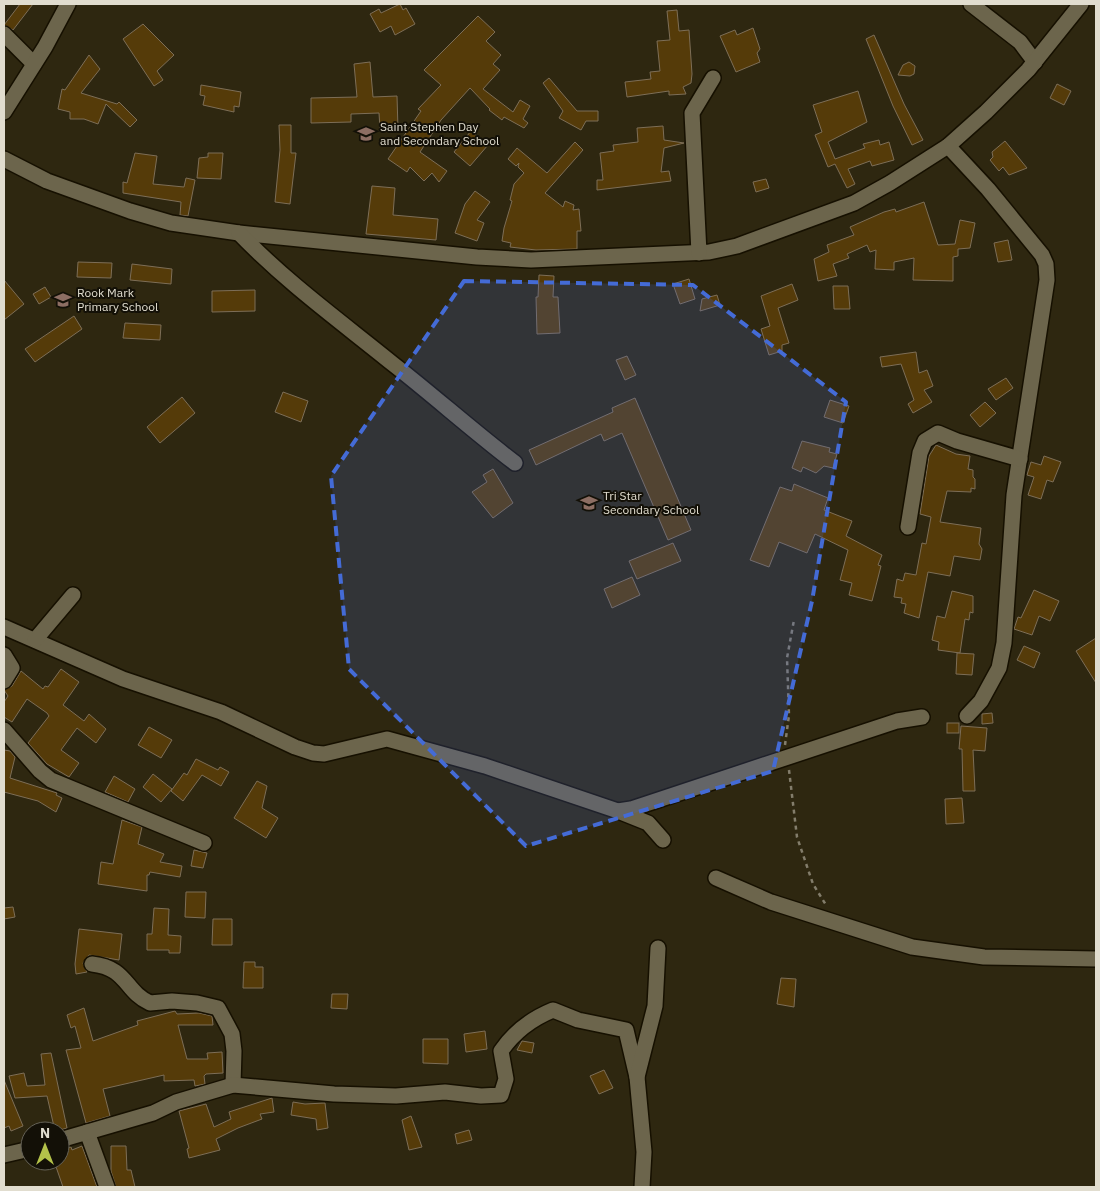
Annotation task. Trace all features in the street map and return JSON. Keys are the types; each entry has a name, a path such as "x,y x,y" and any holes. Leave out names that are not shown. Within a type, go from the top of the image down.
{"street":[{"path":"4,112 68,4"},
{"path":"971,4 1020,42 1035,62"},
{"path":"4,160 47,181 171,224 239,233 477,257 531,260 699,253 737,246 854,203 890,183 948,146 986,112 1035,62 1081,4"},
{"path":"4,34 34,64"},
{"path":"699,253 692,113 712,78"},
{"path":"948,146 1028,236 1042,255 1046,264 1047,280 1014,495 1004,643 999,668 981,701 967,716"},
{"path":"239,233 269,265 303,294 394,364 515,464"},
{"path":"908,527 920,453 925,441 938,432 957,441 1020,459"},
{"path":"34,640 73,595"},
{"path":"4,627 123,679 221,712 294,747 313,753 324,754 387,739 485,766 618,811 648,823 663,840"},
{"path":"4,656 12,668 4,680"},
{"path":"618,811 631,809 898,722 922,717"},
{"path":"4,730 40,771 57,783 204,842"},
{"path":"716,878 771,902 912,947 943,953 1024,959 1096,959"},
{"path":"637,1077 655,1006 658,948"},
{"path":"92,964 105,965 118,972 150,1003 172,1001 197,1003 218,1008 232,1034 234,1051 233,1085"},
{"path":"70,1137 154,1113 176,1102 233,1085 404,1096 445,1092 481,1096 501,1094 506,1079 501,1051 513,1034 553,1010 578,1020 626,1030 637,1077 644,1152 642,1187"},
{"path":"87,1132 107,1187"},
{"path":"4,1155 20,1151"}],"path":[{"path":"794,620 787,658 789,715 784,742 788,757 797,837 813,884 837,923"}],"highlighted area":[{"path":"464,281 693,285 846,402 812,601 773,771 526,846 349,669 331,476"}],"building":[{"path":"20,4 33,4 13,30 4,25"},
{"path":"400,4 403,10 406,8 415,24 395,35 391,26 380,32 370,14 379,9 381,13"},
{"path":"677,10 679,31 689,30 692,74 691,83 683,87 686,94 669,95 669,91 627,97 625,82 651,79 650,72 660,71 657,41 670,40 667,11"},
{"path":"478,16 495,32 486,41 501,55 493,64 500,70 483,89 513,112 520,100 530,106 523,119 528,123 524,128 504,117 502,120 489,110 470,88 441,120 420,152 447,171 439,182 432,173 424,181 410,167 407,172 388,159 421,111 418,109 441,85 424,70"},
{"path":"143,24 174,55 157,71 163,80 154,86 123,39"},
{"path":"753,28 760,49 757,53 760,62 736,72 720,36 735,30 737,35"},
{"path":"874,35 904,104 923,140 912,145 893,106 866,39"},
{"path":"89,55 100,69 81,93 117,104 119,102 137,120 130,127 106,104 98,124 84,119 70,119 70,112 58,109 62,89 65,90"},
{"path":"370,62 373,97 397,96 398,129 380,129 379,113 351,114 351,122 311,123 311,98 357,97 354,64"},
{"path":"909,62 915,66 914,74 910,76 898,75 903,65"},
{"path":"549,78 577,111 598,111 598,121 586,121 581,130 559,118 563,111 543,83"},
{"path":"1057,84 1071,91 1064,105 1050,98"},
{"path":"201,85 241,92 239,107 234,106 234,112 203,105 205,96 200,95"},
{"path":"858,91 867,122 828,142 835,159 865,148 863,144 879,140 880,145 889,142 894,160 872,166 870,161 848,169 855,184 847,188 835,164 828,167 815,135 822,132 813,105"},
{"path":"279,125 291,125 291,153 296,153 290,204 275,202 280,150"},
{"path":"663,126 664,140 684,143 664,148 661,172 669,171 671,181 597,190 597,180 603,180 600,153 614,151 613,145 638,142 637,128"},
{"path":"471,131 488,145 470,166 454,152"},
{"path":"1005,141 1027,168 1009,175 1003,167 999,171 990,160 993,157 992,152"},
{"path":"575,142 583,150 545,193 563,207 565,201 574,205 573,210 579,209 581,231 577,231 577,249 536,250 510,247 511,243 502,241 504,228 512,201 510,200 514,184 524,173 518,167 519,163 516,166 508,159 517,148 547,173"},
{"path":"135,153 157,156 153,184 184,187 186,178 195,180 188,216 180,215 181,202 123,193 123,182 127,183"},
{"path":"208,153 223,153 221,179 197,178 199,158 208,157"},
{"path":"766,179 769,188 756,192 753,182"},
{"path":"372,186 395,188 393,215 438,219 436,240 366,234"},
{"path":"475,191 490,202 477,220 484,223 477,241 455,233 465,204"},
{"path":"924,202 938,245 955,244 960,220 975,223 970,248 958,249 958,256 953,257 953,281 913,280 914,258 894,262 894,270 875,269 876,250 870,252 867,245 847,254 849,258 833,264 837,276 818,281 814,259 829,252 827,245 854,235 850,227 884,212 895,209 896,212"},
{"path":"1008,240 1012,260 998,262 994,243"},
{"path":"78,262 112,263 111,278 77,277"},
{"path":"132,264 172,269 171,284 130,280"},
{"path":"539,275 554,276 553,297 558,297 560,333 537,334 536,297 538,297"},
{"path":"689,279 695,299 680,304 673,284"},
{"path":"4,280 24,304 4,320"},
{"path":"792,284 798,300 778,308 789,343 782,345 782,351 769,355 761,329 770,326 761,296"},
{"path":"833,286 848,286 850,309 834,309"},
{"path":"45,287 51,297 39,304 33,294"},
{"path":"255,290 255,311 212,312 212,291"},
{"path":"717,295 720,305 700,311 702,299"},
{"path":"74,316 82,329 35,362 25,349"},
{"path":"125,323 161,325 160,340 123,338"},
{"path":"916,352 919,373 927,370 933,386 924,390 932,402 913,413 908,404 914,400 901,364 882,367 880,357"},
{"path":"627,356 636,375 625,380 616,360"},
{"path":"1006,378 1013,388 996,400 988,389"},
{"path":"283,392 308,401 301,422 275,412"},
{"path":"182,397 195,413 160,443 147,427"},
{"path":"635,398 691,530 668,540 622,433 604,441 601,434 536,465 529,450 613,412 612,408"},
{"path":"830,400 849,406 843,423 824,417"},
{"path":"985,402 996,413 980,427 970,415"},
{"path":"802,441 830,448 829,452 837,454 833,468 824,466 816,473 803,467 801,472 792,468"},
{"path":"936,445 956,454 970,456 968,469 973,470 973,477 975,479 975,489 971,488 971,492 947,491 940,522 981,528 979,544 982,549 980,560 954,556 950,576 928,572 919,618 904,613 906,604 901,603 902,598 894,597 897,579 903,581 905,573 916,575 922,543 926,544 931,517 920,514 929,456"},
{"path":"1044,456 1061,462 1053,482 1047,480 1041,499 1028,495 1034,477 1027,475 1031,462 1041,465"},
{"path":"493,469 513,503 493,518 472,492 487,482 483,475"},
{"path":"794,484 828,498 824,510 852,521 846,536 882,555 878,565 881,566 872,601 849,595 852,583 840,580 848,550 815,534 807,553 779,542 769,567 750,560 780,487 792,491"},
{"path":"673,543 681,561 637,579 629,561"},
{"path":"632,577 640,595 612,608 604,589"},
{"path":"1034,590 1059,601 1050,621 1039,616 1032,635 1014,629 1018,617 1021,618"},
{"path":"952,591 973,596 973,613 970,612 969,620 965,619 960,653 938,650 939,642 932,640 937,616 945,618"},
{"path":"1096,638 1096,683 1076,651"},
{"path":"1024,646 1040,653 1034,668 1017,660"},
{"path":"957,653 974,654 972,675 956,674"},
{"path":"61,669 79,682 63,705 84,721 89,714 106,729 96,743 77,728 61,750 79,763 69,777 47,764 28,743 49,716 47,713 27,699 12,722 4,717 4,702 8,696 4,690 12,686 21,671 43,689 45,686 48,687"},
{"path":"992,713 993,723 982,724 982,714"},
{"path":"947,723 959,723 959,733 947,733"},
{"path":"961,726 987,728 985,751 973,750 975,791 963,791 962,749 959,749"},
{"path":"149,727 172,740 161,758 138,745"},
{"path":"4,750 10,751 15,757 10,778 57,793 56,795 62,798 56,812 38,801 4,792"},
{"path":"196,759 218,770 220,767 229,772 221,786 202,775 183,801 171,791 184,773 187,775"},
{"path":"153,774 172,789 161,802 143,787"},
{"path":"114,776 135,789 128,802 105,792"},
{"path":"257,781 267,786 262,808 278,818 266,838 234,818"},
{"path":"962,798 964,823 946,824 945,799"},
{"path":"122,820 142,827 138,844 164,854 160,862 182,866 180,877 150,872 147,875 147,891 98,884 101,862 113,864"},
{"path":"194,850 207,853 203,868 191,866"},
{"path":"186,892 206,892 205,918 185,917"},
{"path":"13,907 15,917 4,919 4,908"},
{"path":"154,908 169,909 168,935 181,936 180,953 169,953 169,950 147,950 147,934 152,934"},
{"path":"213,919 232,919 232,945 212,945"},
{"path":"79,929 122,934 119,960 89,955 83,963 87,972 76,974 75,964"},
{"path":"244,962 255,962 255,967 263,967 263,988 243,988"},
{"path":"781,978 796,979 794,1007 777,1004"},
{"path":"332,994 348,994 347,1009 331,1008"},
{"path":"84,1008 93,1041 138,1025 137,1021 175,1011 177,1014 199,1013 212,1016 213,1025 178,1025 187,1059 208,1059 207,1053 222,1052 223,1073 206,1074 204,1076 205,1084 195,1086 194,1080 164,1081 164,1075 103,1089 110,1116 86,1123 66,1050 81,1048 75,1026 71,1028 67,1015"},
{"path":"485,1031 487,1049 466,1052 464,1034"},
{"path":"423,1039 448,1039 448,1064 423,1063"},
{"path":"522,1041 534,1043 532,1053 517,1050"},
{"path":"51,1053 66,1121 53,1121 47,1096 15,1098 9,1076 24,1073 27,1086 45,1085 41,1054"},
{"path":"604,1070 613,1088 599,1094 590,1076"},
{"path":"4,1080 21,1121 20,1127 11,1131 9,1126 4,1128"},
{"path":"272,1098 274,1112 260,1114 262,1119 216,1139 220,1150 189,1158 187,1149 189,1148 179,1111 206,1104 214,1127 231,1119 229,1112"},
{"path":"293,1102 305,1104 325,1103 328,1128 317,1130 316,1119 291,1115"},
{"path":"411,1116 422,1147 409,1150 402,1120"},
{"path":"469,1130 472,1140 457,1144 455,1134"},
{"path":"82,1146 97,1187 63,1187 57,1171 70,1171 70,1147 72,1150"},
{"path":"111,1146 126,1146 127,1170 131,1170 135,1187 116,1187 111,1171"}],"place":[{"name":"Saint Stephen Day and Secondary School","path":"366,134"},
{"name":"Rook Mark Primary School","path":"63,300"},
{"name":"Tri Star Secondary School","path":"589,503"}]}
